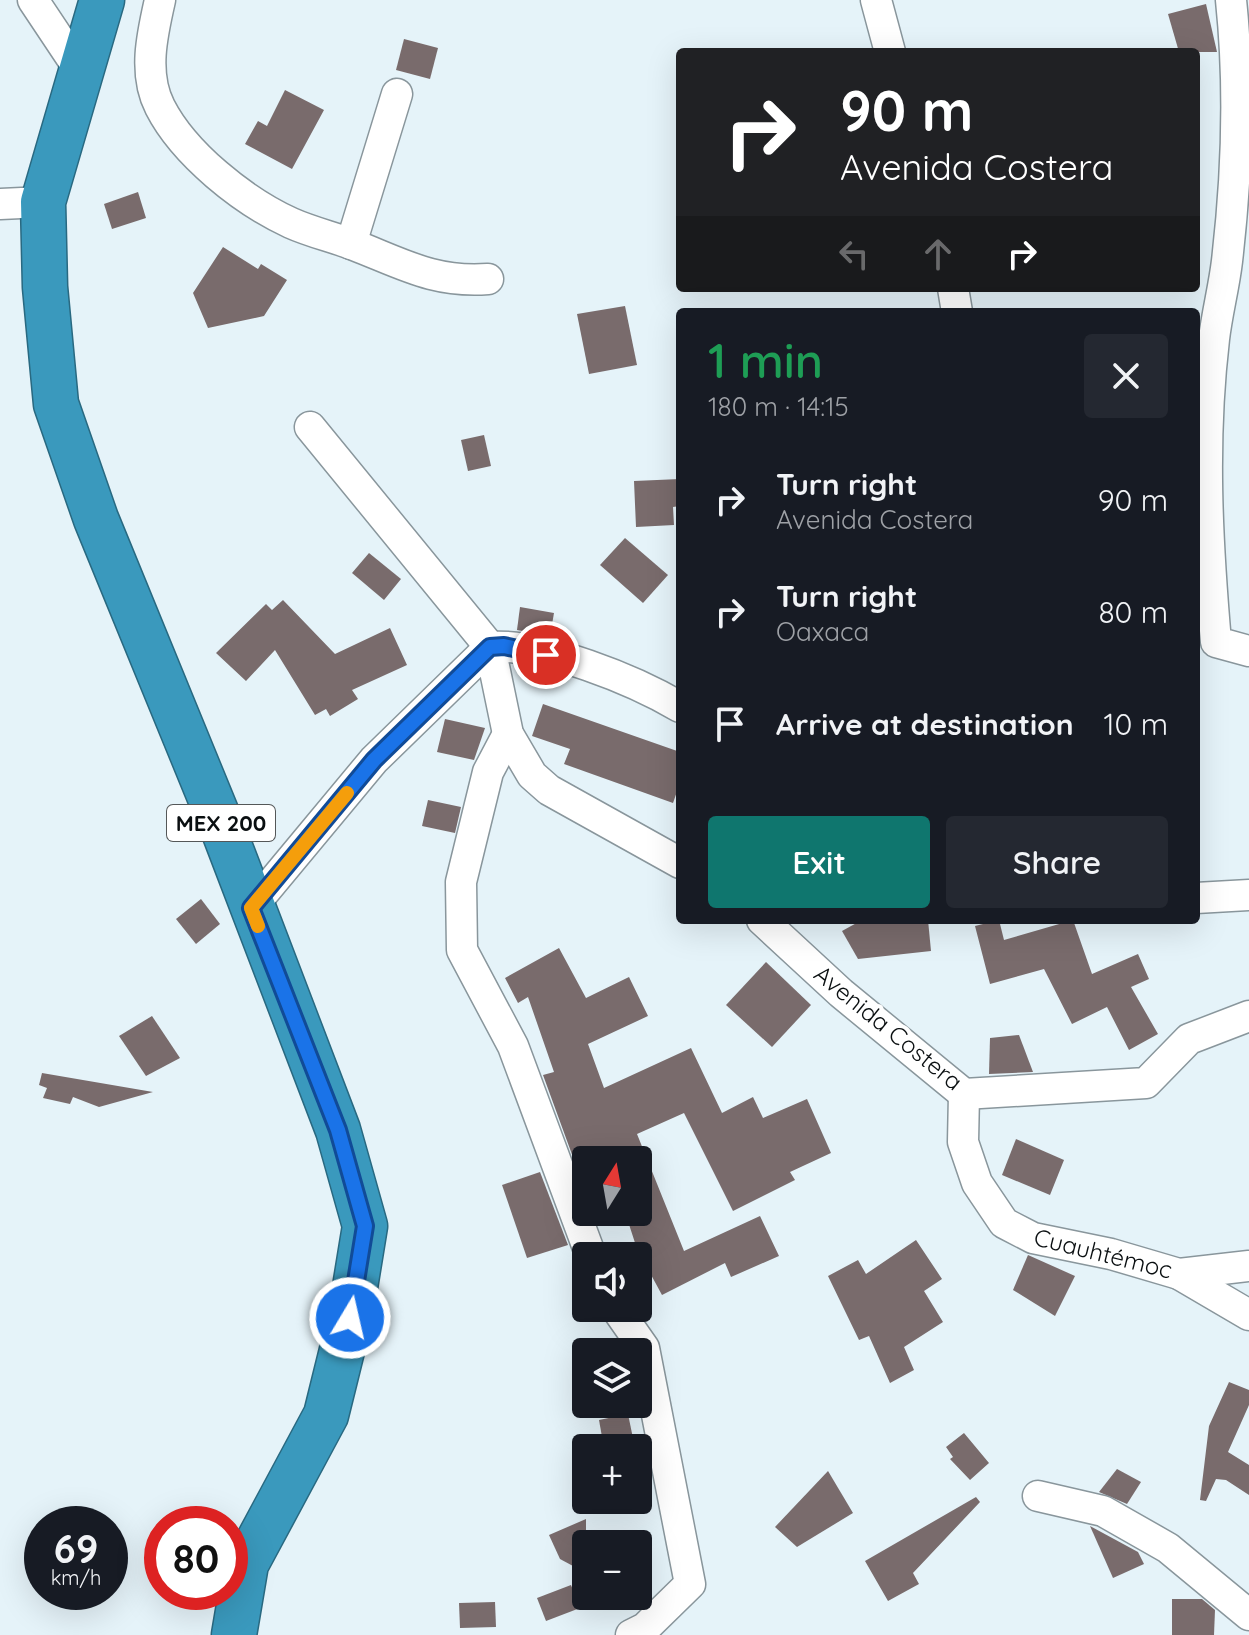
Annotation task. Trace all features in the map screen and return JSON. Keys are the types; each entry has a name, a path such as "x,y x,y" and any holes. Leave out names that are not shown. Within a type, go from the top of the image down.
{"highway":[{"name":"MEX 200","path":"102,0 83,75 43,202 45,287 56,404 96,519 223,829 338,1130 365,1226 350,1318 326,1415 246,1564 234,1635"}],"street":[{"path":"33,0 83,75"},
{"path":"160,0 148,62 159,106 183,142 241,194 291,223 409,268 455,281 488,279"},
{"path":"876,0 889,48"},
{"path":"1231,0 1236,70 1234,171 1227,263 1214,338 1208,417 1206,525 1216,642 1249,651"},
{"path":"351,244 397,94"},
{"path":"0,204 43,202"},
{"path":"310,427 490,647 508,734 532,775 549,790 676,861"},
{"path":"251,908 374,760 490,647 504,646 567,660 647,687 676,705"},
{"path":"508,734 488,772 461,882 462,950 513,1046 586,1242"},
{"path":"1200,898 1249,895"},
{"name":"Avenida Costera","path":"766,924 841,993 964,1094 1146,1083 1189,1039 1249,1016"},
{"name":"Cuauhtémoc","path":"964,1094 963,1142 977,1183 1004,1223 1033,1238 1111,1254 1179,1274 1249,1266"},
{"path":"1179,1274 1249,1315"},
{"path":"626,1322 644,1348 690,1584 645,1628 631,1635"},
{"path":"1038,1496 1103,1511 1155,1541 1249,1615"}],"building":[{"path":"1206,4 1217,52 1178,48 1168,14"},
{"path":"404,39 438,48 430,79 396,70"},
{"path":"285,90 324,110 292,169 245,144 258,121 267,126"},
{"path":"138,192 146,218 112,229 104,204"},
{"path":"223,247 258,269 261,264 287,280 264,316 208,328 193,293"},
{"path":"625,306 637,365 589,374 577,314"},
{"path":"484,435 491,466 468,471 461,440"},
{"path":"676,479 674,525 636,527 634,481"},
{"path":"625,538 668,575 643,603 600,565"},
{"path":"369,553 401,579 384,600 352,573"},
{"path":"283,600 335,654 390,628 407,665 352,690 358,699 330,716 326,709 315,715 275,650 246,681 216,653 266,604 272,610"},
{"path":"520,607 554,613 550,636 517,630"},
{"path":"543,704 676,751 676,794 673,803 564,764 570,749 532,736"},
{"path":"445,719 485,728 474,760 437,752"},
{"path":"428,800 461,807 455,833 422,826"},
{"path":"201,899 220,924 196,944 176,919"},
{"path":"855,924 928,924 931,951 858,959 842,931"},
{"path":"1000,924 1004,940 1059,924 1074,924 1092,974 1138,954 1149,979 1131,987 1158,1034 1129,1050 1107,1007 1072,1024 1044,969 990,984 975,926"},
{"path":"559,948 586,998 629,977 648,1016 588,1044 604,1088 691,1048 722,1113 753,1097 763,1118 807,1099 831,1153 790,1172 795,1180 733,1211 684,1113 637,1134 642,1146 572,1146 572,1155 543,1075 554,1072 528,997 518,1003 505,978"},
{"path":"766,962 811,1005 772,1047 726,1005"},
{"path":"152,1016 180,1058 146,1076 119,1036"},
{"path":"1019,1035 1033,1072 989,1074 990,1038"},
{"path":"42,1073 153,1092 99,1107 73,1097 70,1104 43,1098 47,1088 39,1085"},
{"path":"1016,1139 1064,1160 1050,1195 1002,1175"},
{"path":"652,1171 684,1251 760,1216 779,1256 731,1277 725,1263 662,1295 652,1277 652,1242 635,1242 630,1226 652,1226"},
{"path":"540,1172 568,1245 527,1258 502,1185"},
{"path":"916,1240 942,1279 924,1291 943,1322 904,1347 914,1370 890,1383 869,1336 859,1340 828,1276 858,1260 866,1274"},
{"path":"1028,1255 1075,1276 1055,1316 1013,1290"},
{"path":"1229,1382 1249,1390 1249,1405 1228,1452 1249,1465 1249,1495 1226,1480 1216,1479 1206,1501 1200,1500 1209,1426"},
{"path":"629,1418 632,1434 602,1434 599,1420"},
{"path":"964,1433 989,1463 970,1480 950,1459 953,1457 946,1447"},
{"path":"1117,1469 1141,1482 1127,1504 1099,1492"},
{"path":"828,1471 853,1513 797,1547 775,1527"},
{"path":"976,1497 980,1502 913,1573 919,1584 888,1601 865,1561"},
{"path":"586,1519 586,1530 572,1530 572,1565 560,1559 549,1535"},
{"path":"1090,1526 1138,1552 1144,1564 1113,1578"},
{"path":"571,1585 572,1610 575,1610 546,1621 537,1598"},
{"path":"1172,1599 1202,1599 1215,1610 1214,1635 1172,1635"},
{"path":"495,1602 496,1627 460,1628 459,1603"}],"slow traffic":[{"path":"258,926 251,908 347,793"}],"route":[{"path":"350,1318 365,1226 338,1130 251,908 374,760 490,647 504,646 546,655"}]}
